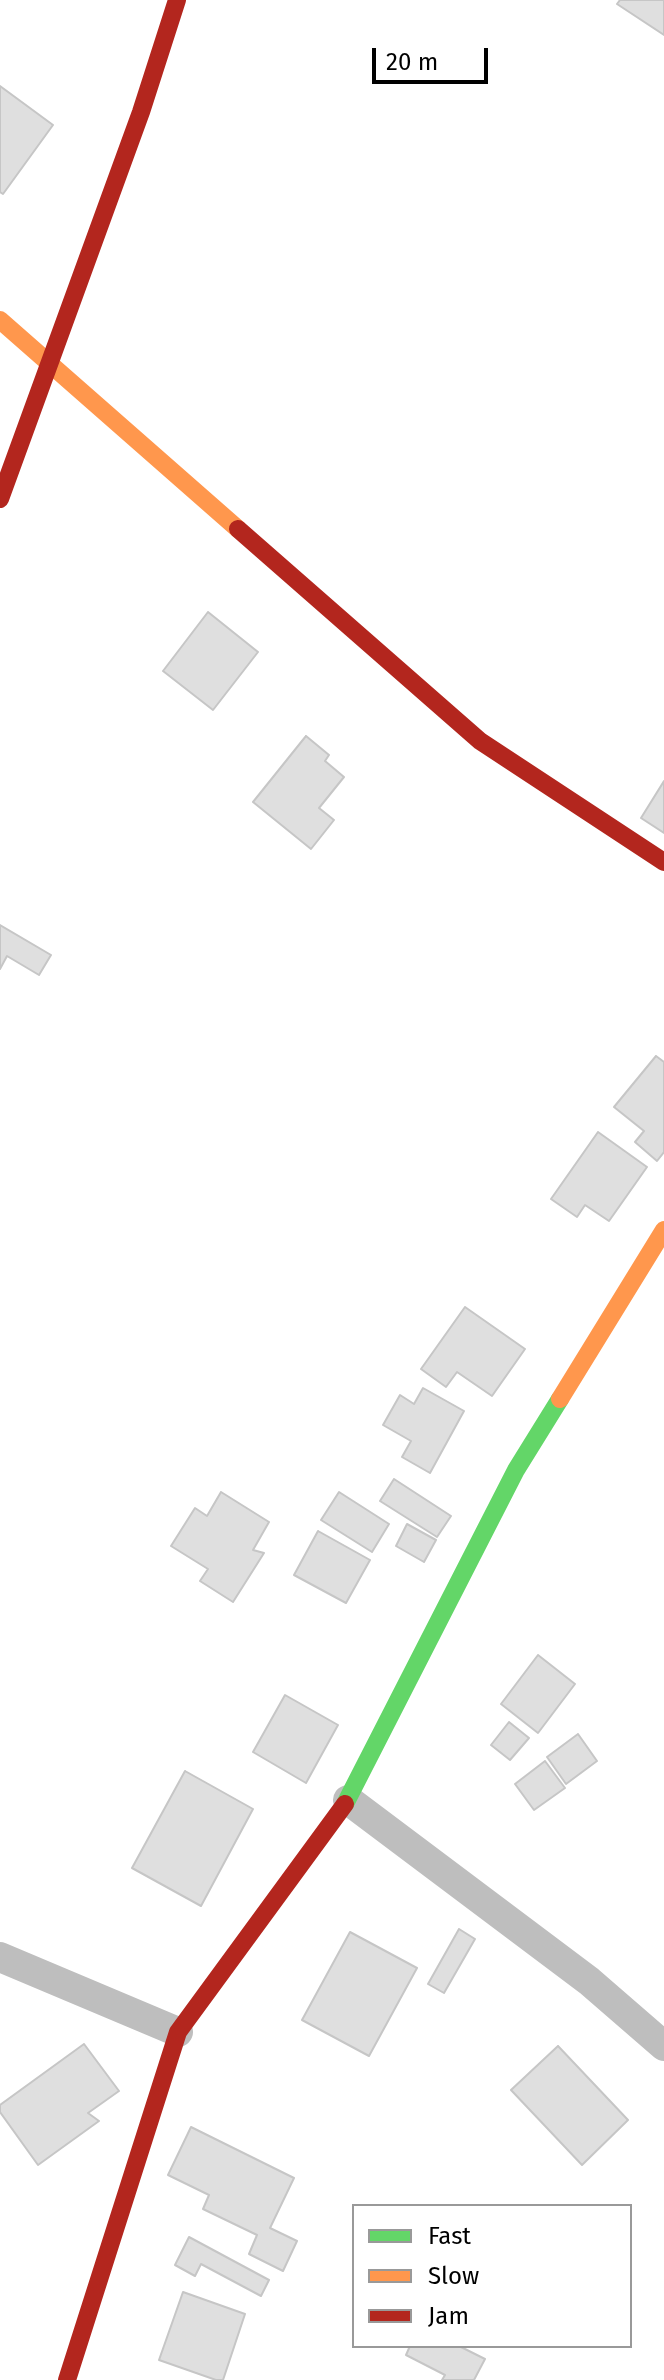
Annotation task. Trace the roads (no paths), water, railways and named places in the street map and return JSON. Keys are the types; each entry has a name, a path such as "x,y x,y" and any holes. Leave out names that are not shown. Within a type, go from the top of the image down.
{"street":[{"path":"0,499 141,112 177,0"},
{"path":"0,320 480,741 664,862"},
{"path":"67,2380 178,2032 348,1800 516,1470 664,1230"},
{"path":"348,1800 589,1981 664,2046"},
{"path":"0,1957 178,2032"}]}
